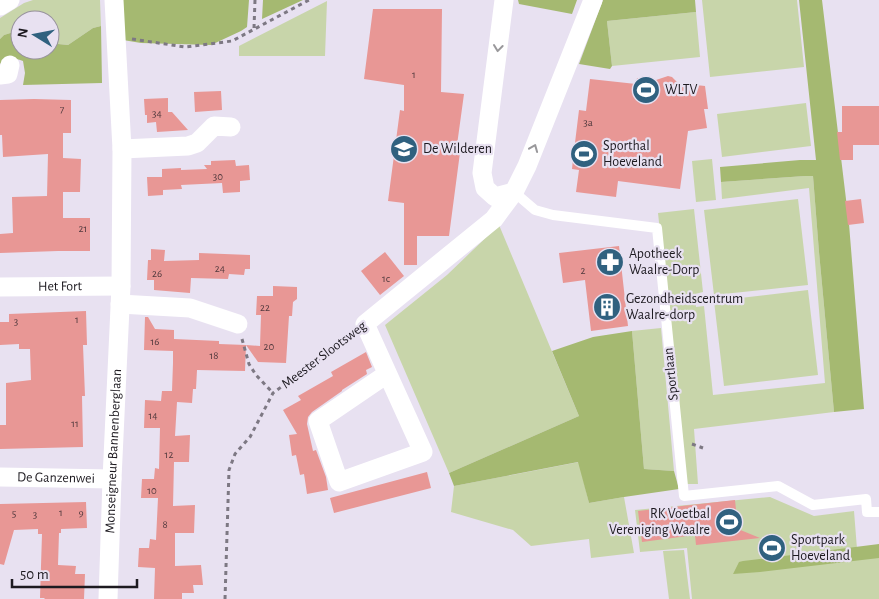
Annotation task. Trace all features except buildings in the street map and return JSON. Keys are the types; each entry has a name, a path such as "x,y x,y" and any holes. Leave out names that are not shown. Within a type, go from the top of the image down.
{"street":[{"path":"0,6 10,0"},
{"name":"Monseigneur Bannenberglaan","path":"108,599 120,295 122,150 114,0"},
{"path":"504,0 482,173 484,188 495,197 514,192"},
{"name":"Meester Slootsweg","path":"365,324 494,219 514,192 527,166 593,0"},
{"path":"122,150 188,146 197,143 214,126 231,128"},
{"name":"Het Fort","path":"0,287 120,295"},
{"path":"120,295 190,308 238,324"},
{"path":"365,324 422,452 339,482 318,421 387,374"},
{"name":"De Ganzenwei","path":"0,477 112,479"}],"lane":[{"name":"Sportlaan","path":"514,192 535,210 553,215 657,228 684,496 778,486 812,504 866,499 868,512 879,512"}],"path":[{"path":"254,29 255,0"},
{"path":"117,36 186,47 232,41 309,0"},
{"path":"238,324 250,364 256,375 273,394"},
{"name":"Meester Slootsweg","path":"225,599 230,470 235,454 250,437 273,394 340,345 365,324"}],"green space":[{"path":"33,0 100,0 101,26 93,28 68,45 60,44 60,10 13,10"},
{"path":"121,0 249,0 247,27 211,45 141,43 123,40"},
{"path":"263,0 303,0 262,19"},
{"path":"518,0 577,0 572,14 519,4"},
{"path":"603,0 695,0 696,12 607,21 612,66 610,69 579,64"},
{"path":"702,0 797,0 804,67 710,77"},
{"path":"799,0 822,0 849,224 864,409 834,412 813,176 721,182 720,167 816,160"},
{"path":"327,1 325,56 239,56 239,46"},
{"path":"10,12 10,33 0,39 0,18"},
{"path":"696,12 700,57 612,66 607,21"},
{"path":"101,26 102,83 23,85 25,73 23,61 20,60 60,60 60,44 68,45 93,28"},
{"path":"10,33 10,58 0,64 0,39"},
{"path":"806,103 811,146 722,157 717,114"},
{"path":"712,159 716,200 696,202 692,161"},
{"path":"813,176 834,412 694,429 698,484 687,484 658,213 694,209 703,292 695,294 696,307 704,306 713,395 825,383 809,188 722,199 721,182"},
{"path":"798,199 808,285 714,295 704,210"},
{"path":"499,225 579,416 449,473 385,325 447,275"},
{"path":"808,290 818,375 724,386 714,301"},
{"path":"661,328 674,471 644,469 632,331"},
{"path":"632,331 644,469 674,471 679,489 589,503 578,462 454,486 449,473 579,416 552,351 593,337"},
{"path":"579,462 589,503 624,497 634,553 591,558 589,539 531,546 513,530 451,512 454,486"},
{"name":"Sportpark Hoeveland","path":"770,497 814,516 854,511 857,549 879,547 879,599 692,599 687,548 640,552 635,510"},
{"path":"879,544 879,558 733,574 739,562 743,561"},
{"path":"684,550 690,599 669,599 663,551"}],"place":[{"name":"WLTV","path":"646,90"},
{"name":"De Wilderen","path":"404,149"},
{"name":"Sporthal Hoeveland","path":"584,154"},
{"name":"Apotheek Waalre-Dorp","path":"610,262"},
{"name":"Gezondheidscentrum Waalre-dorp","path":"607,307"},
{"name":"RK Voetbal Vereniging Waalre","path":"729,522"},
{"name":"Sportpark Hoeveland","path":"772,548"}]}
